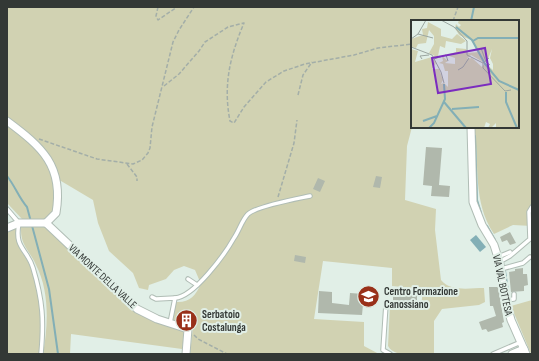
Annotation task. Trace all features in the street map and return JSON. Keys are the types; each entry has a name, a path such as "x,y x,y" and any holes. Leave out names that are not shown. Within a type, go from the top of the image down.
{"street":[{"path":"7,121 28,136 46,156 57,179 56,213 46,223 19,223 7,228"},
{"name":"VIA VAL BOTTESA","path":"471,128 473,202 482,225 494,245 511,320 525,352 512,354"},
{"name":"VIA MONTE DELLA VALLE","path":"46,223 137,309 157,319 188,326"},
{"path":"186,354 188,326"}],"lane":[{"path":"152,297 156,300 181,298 197,285 220,258 248,214 275,204 310,196"},
{"path":"499,262 510,256 530,239 529,212 532,207"},
{"path":"7,209 19,223 17,232 19,245 32,266 42,302 44,334 41,354"},
{"path":"499,262 510,252"},
{"path":"499,262 523,263 530,257"},
{"path":"188,279 197,285"},
{"path":"506,300 514,299 514,294"},
{"path":"170,323 175,298"},
{"path":"386,304 383,350 390,354"},
{"path":"493,354 521,342"}],"path":[{"path":"158,7 156,16 158,20 177,7"},
{"path":"28,136 38,138 97,159 127,164 133,164 142,160 148,153 152,127 164,86 173,42 194,7"},
{"path":"453,20 458,7"},
{"path":"164,86 179,74 205,42 228,27 244,22 229,63 228,112 232,123 236,121 244,107 266,82 284,71 312,62 354,55 378,48 411,44"},
{"path":"298,95 303,75 312,62"},
{"path":"275,204 294,144 297,120"},
{"path":"127,164 137,181"},
{"path":"188,326 198,340 227,354"}],"green space":[{"path":"7,7 532,7 532,226 513,225 494,234 482,209 478,182 474,128 519,128 519,20 411,20 412,128 407,146 405,200 436,209 435,230 441,280 445,284 455,288 484,288 485,302 479,305 442,309 434,321 434,354 409,355 396,353 388,346 390,305 421,307 423,289 392,286 392,268 323,261 314,319 364,322 364,346 379,354 190,354 193,327 189,326 191,317 178,313 176,322 172,321 175,302 185,301 191,298 197,292 201,284 195,270 184,266 174,270 166,279 149,285 148,290 139,288 133,273 109,251 98,223 93,200 61,181 53,185 55,204 52,214 44,219 22,219 7,203"},
{"path":"17,226 16,233 18,244 31,268 39,300 39,354 7,354 7,231"},
{"path":"21,226 46,227 132,310 152,321 185,330 182,349 71,334 70,354 43,354 47,321 44,286 41,275 23,243"},
{"path":"532,300 532,354 531,354 511,306"}],"water":[{"path":"476,235 486,247 480,252 470,240"}],"building":[{"path":"426,147 442,148 439,185 450,186 449,197 431,196 432,186 423,185"},
{"path":"376,176 382,177 380,188 373,187"},
{"path":"318,178 325,181 320,192 313,189"},
{"path":"510,232 516,243 510,245 507,240 502,242 500,237"},
{"path":"295,255 306,257 305,263 294,261"},
{"path":"523,268 523,274 527,274 528,285 524,286 524,291 511,292 509,272 515,271 515,269"},
{"path":"489,287 498,287 504,322 502,323 503,327 488,332 486,329 482,330 479,322 496,316 493,306 490,306"},
{"path":"393,289 417,291 417,303 393,302"},
{"path":"319,291 332,292 332,303 349,305 350,293 364,294 362,315 318,313"},
{"path":"179,314 188,317 186,323 177,320"}],"waterway":[{"path":"471,20 474,7"},
{"path":"475,136 477,200 481,213"},
{"path":"7,176 27,207 49,289 58,354"},
{"path":"487,226 495,240"},
{"path":"505,271 509,298"}],"place":[{"name":"Centro Formazione Canossiano","path":"369,297"},
{"name":"Serbatoio Costalunga","path":"186,320"}]}
